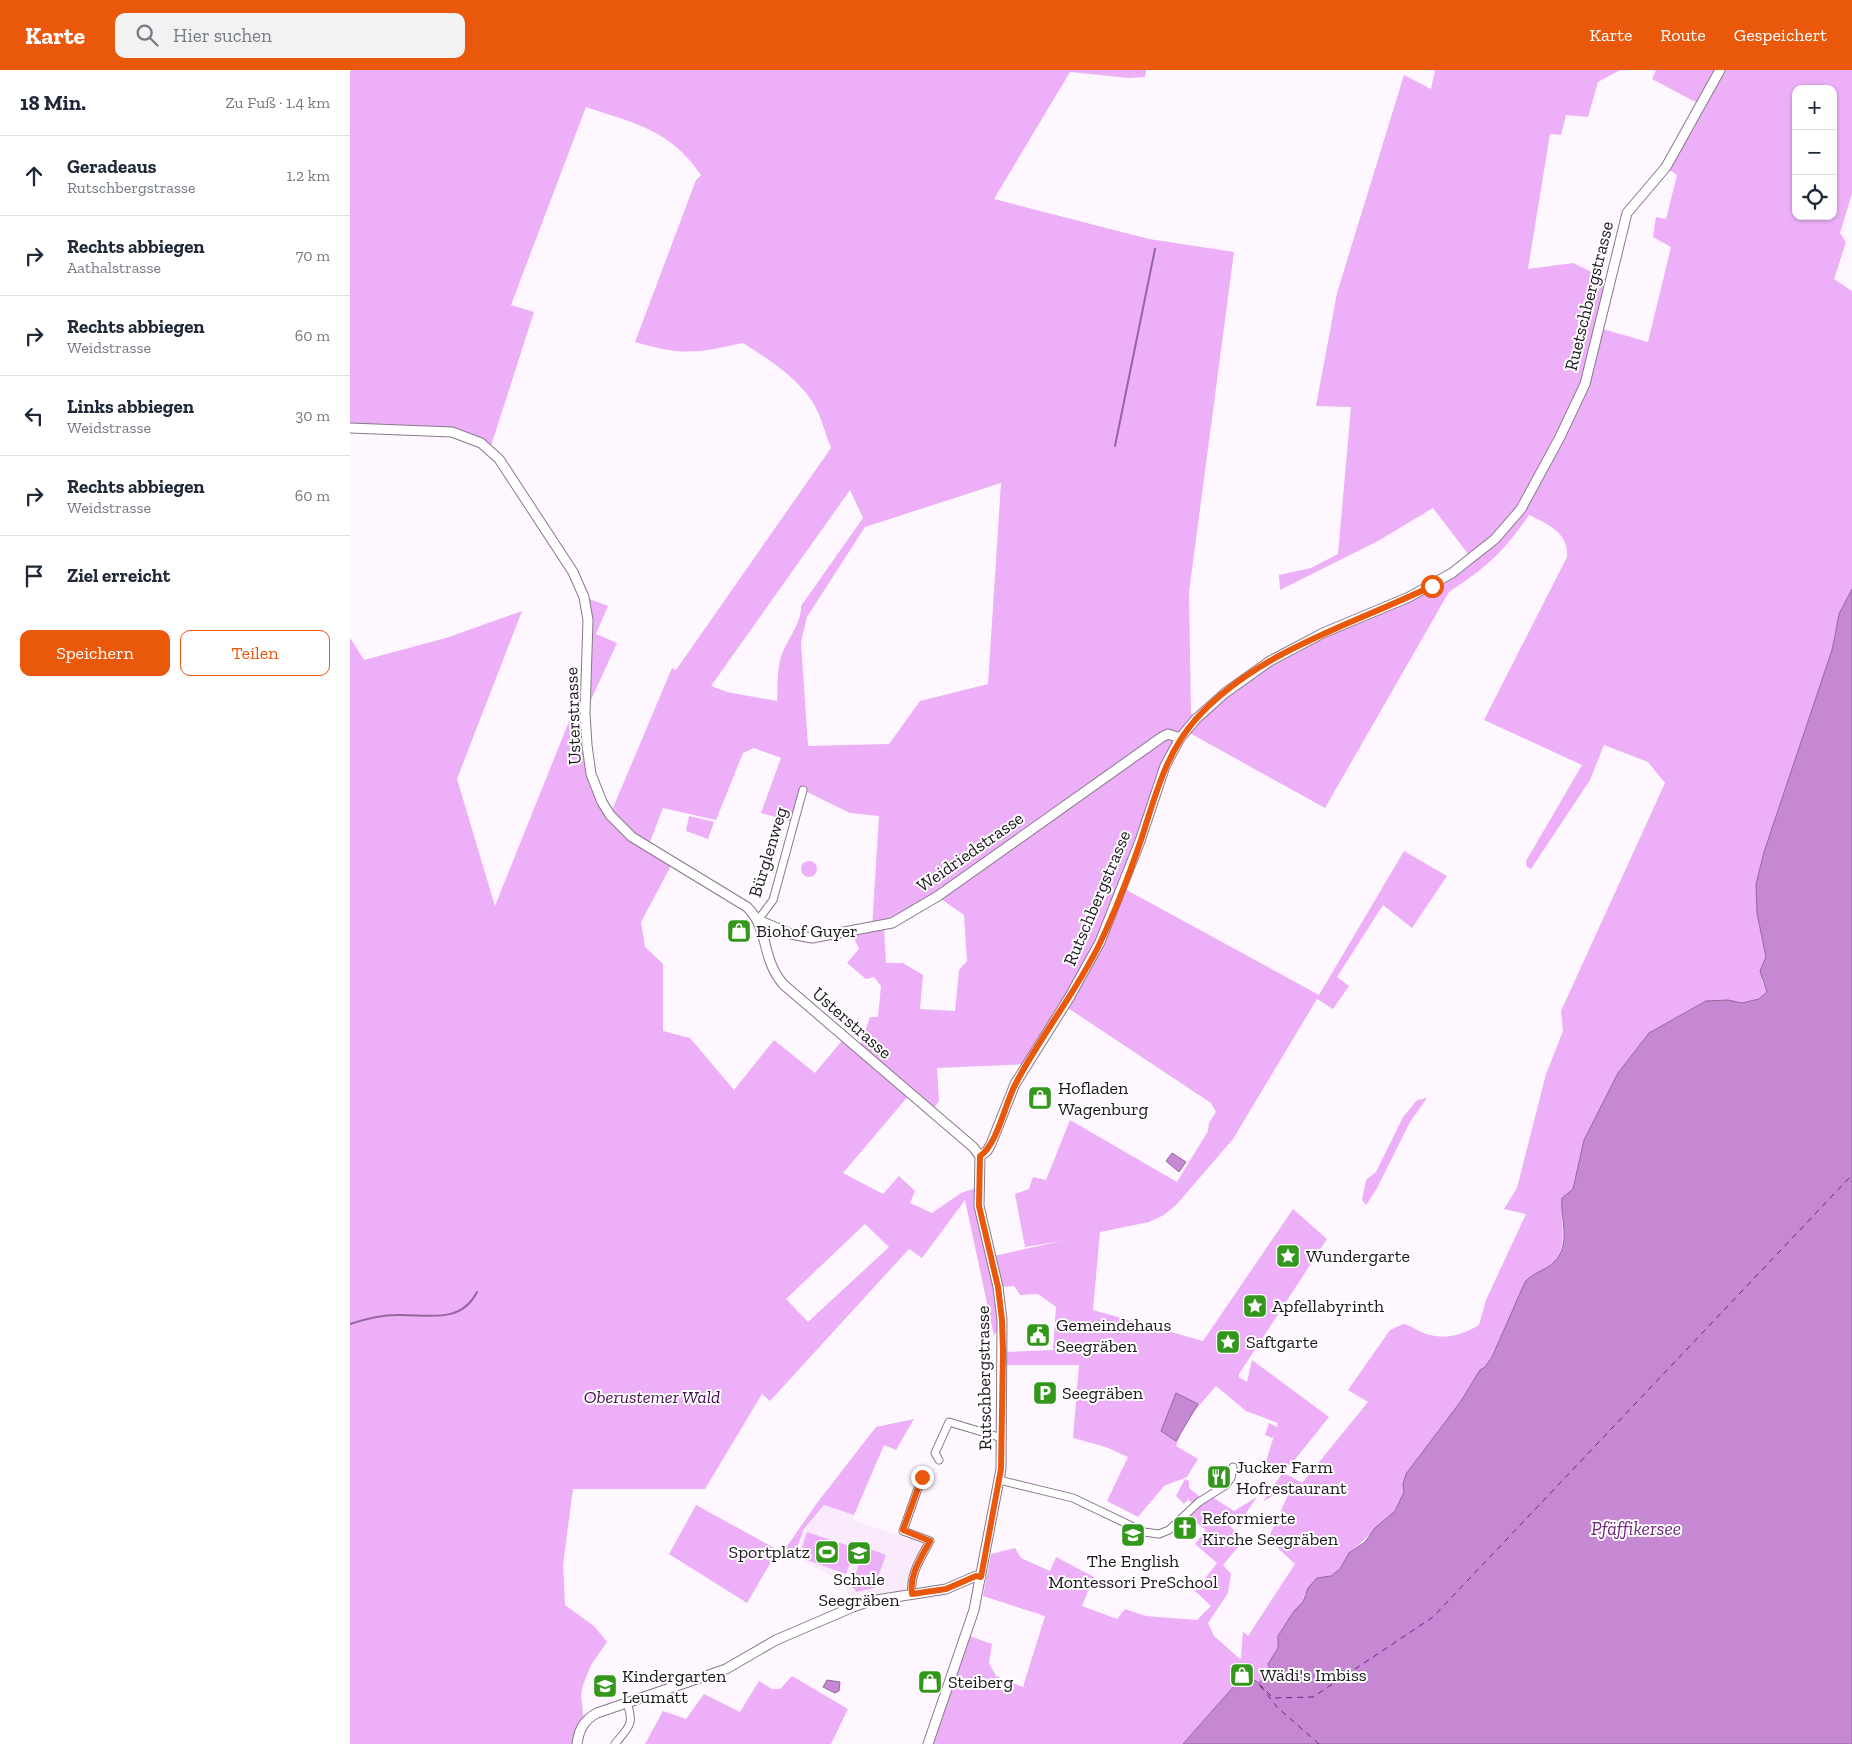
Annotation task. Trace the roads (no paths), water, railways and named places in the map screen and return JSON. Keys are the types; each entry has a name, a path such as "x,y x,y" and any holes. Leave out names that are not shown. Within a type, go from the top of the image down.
{"street":[{"name":"Ruetschbergstrasse","path":"1562,434 1578,402 1587,376 1627,213 1666,167 1720,70"},
{"name":"Usterstrasse","path":"350,428 452,432 482,443 499,459 573,572 584,596 588,620 585,713 587,745 591,774 602,802 610,815 632,837 740,902 758,920 768,960 784,985 973,1147 980,1156"},
{"name":"Rutschbergstrasse","path":"928,1743 971,1623 1000,1480 1002,1320 998,1287 979,1206 980,1156 991,1144 1015,1084 1069,998 1100,942 1140,841 1159,781 1180,738 1208,707 1270,661 1322,633 1424,589 1473,559 1495,539 1521,509 1562,434"},
{"name":"Weidriedstrasse","path":"758,920 790,934 812,938 892,923 938,896 1162,736 1168,734 1180,738"},
{"name":"Bürglenweg","path":"758,920 773,900 803,790"},
{"path":"939,1460 935,1453 949,1422 1002,1438"},
{"path":"1000,1480 1073,1498 1141,1531 1155,1535 1169,1530 1199,1502 1226,1485 1231,1478 1234,1467"},
{"path":"912,1594 910,1584 930,1541 903,1530 922,1477"},
{"path":"577,1744 580,1729 590,1717 726,1669 776,1640 853,1607 870,1601 946,1589 976,1576 981,1577"},
{"path":"615,1744 628,1730 631,1723 627,1703"}],"water":[{"name":"Pfäffikersee","path":"1852,589 1852,1744 1183,1744 1236,1684 1239,1686 1247,1676 1259,1683 1270,1670 1268,1664 1278,1648 1278,1636 1294,1611 1303,1602 1308,1588 1317,1578 1331,1576 1340,1569 1349,1553 1365,1542 1375,1528 1395,1511 1404,1492 1403,1484 1406,1474 1461,1401 1480,1370 1485,1367 1492,1357 1525,1282 1554,1262 1559,1255 1564,1239 1562,1198 1573,1189 1584,1140 1618,1073 1649,1033 1706,1001 1728,1000 1742,1003 1759,999 1767,992 1760,971 1766,957 1757,913 1756,884 1764,852 1832,650 1839,614"},
{"path":"1172,1153 1186,1162 1179,1172 1166,1161"},
{"path":"1176,1393 1198,1404 1176,1441 1161,1431"},
{"path":"827,1680 840,1682 839,1691 835,1693 823,1687"}],"waterway":[{"path":"1115,446 1155,249"},
{"path":"350,1324 385,1316 442,1316 452,1314 470,1302 477,1292"}],"place":[{"name":"Biohof Guyer","path":"739,931"},
{"name":"Hofladen Wagenburg","path":"1040,1098"},
{"name":"Wundergarte","path":"1288,1256"},
{"name":"Apfellabyrinth","path":"1255,1306"},
{"name":"Gemeindehaus Seegräben","path":"1038,1335"},
{"name":"Saftgarte","path":"1228,1342"},
{"name":"Seegräben","path":"1045,1393"},
{"name":"Jucker Farm Hofrestaurant","path":"1219,1477"},
{"name":"Reformierte Kirche Seegräben","path":"1185,1528"},
{"name":"The English Montessori PreSchool","path":"1133,1535"},
{"name":"Sportplatz","path":"827,1552"},
{"name":"Schule Seegräben","path":"859,1553"},
{"name":"Wädi's Imbiss","path":"1242,1675"},
{"name":"Steiberg","path":"930,1682"},
{"name":"Kindergarten Leumatt","path":"605,1686"}],"park label":[{"name":"Oberustemer Wald","path":"652,1397"}]}
